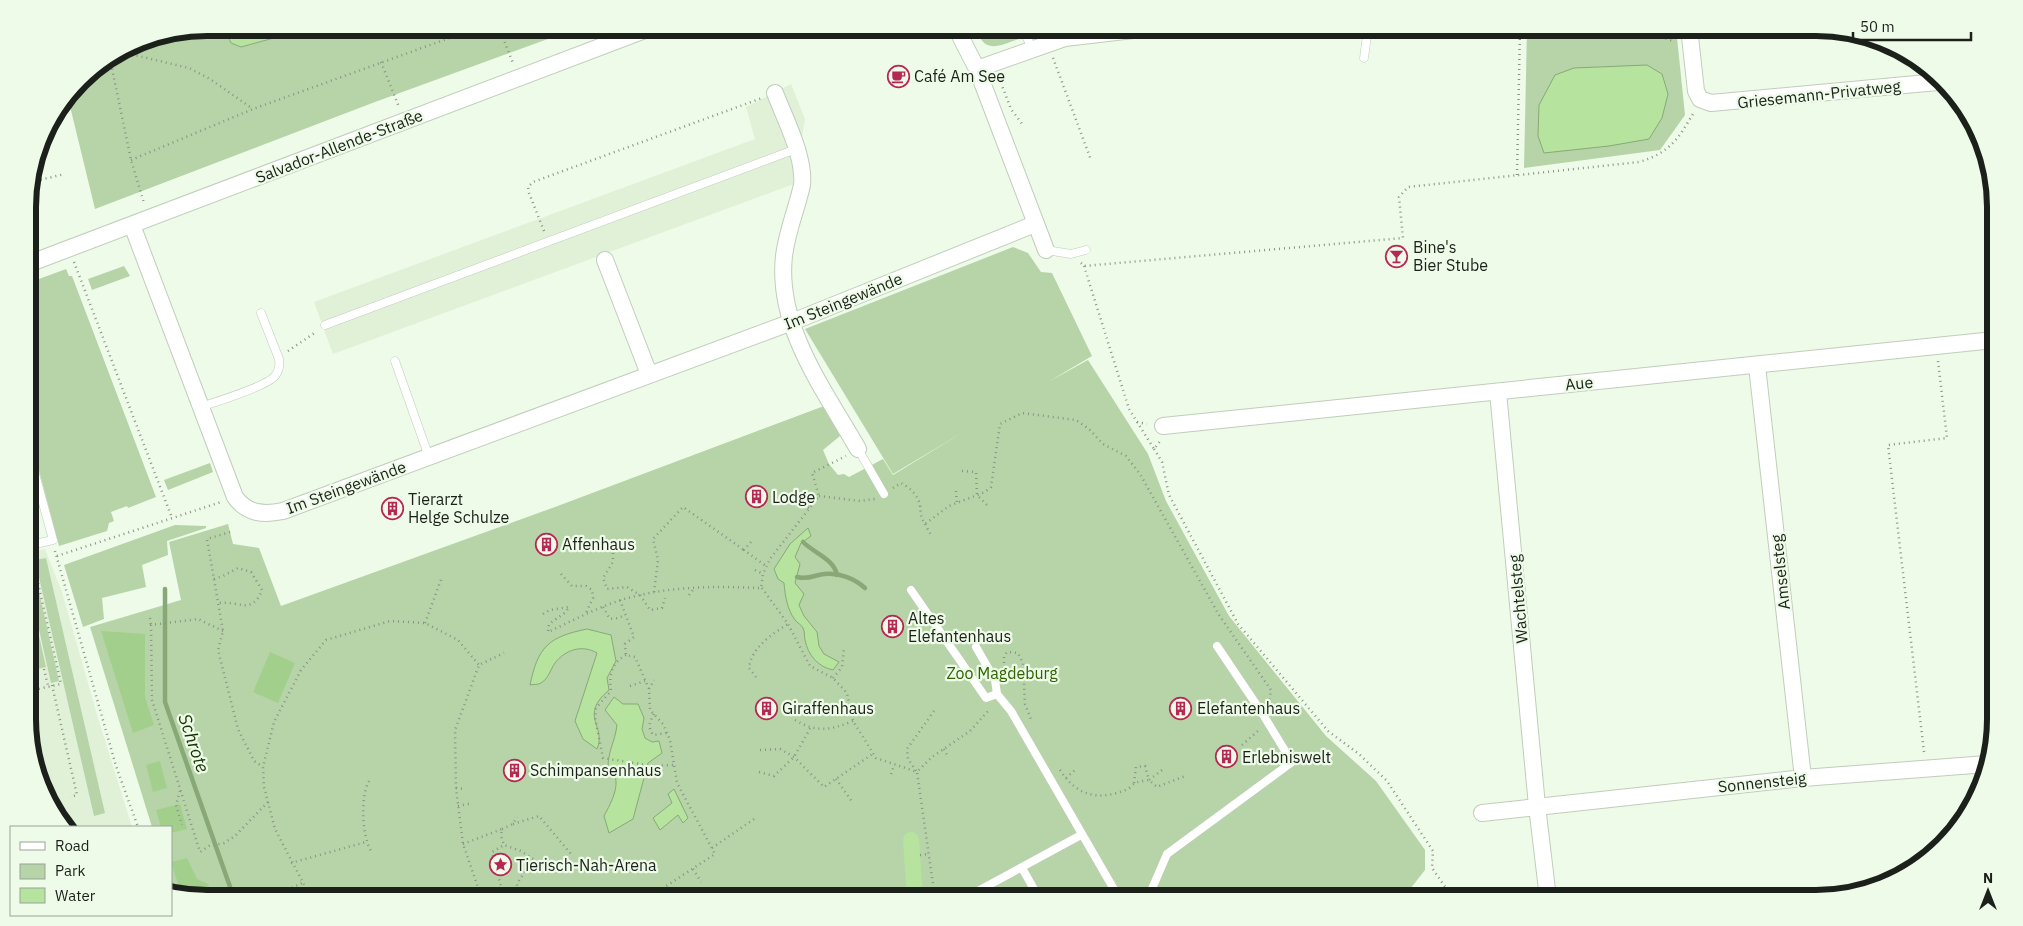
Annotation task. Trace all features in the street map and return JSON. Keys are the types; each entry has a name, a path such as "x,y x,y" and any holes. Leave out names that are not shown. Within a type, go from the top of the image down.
{"street":[{"path":"977,69 1071,36"},
{"path":"1690,36 1695,88 1701,100"},
{"name":"Salvador-Allende-Straße","path":"37,261 627,37"},
{"path":"960,37 977,69 1046,250"},
{"name":"Griesemann-Privatweg","path":"1701,100 1718,104 1933,83"},
{"path":"775,93 803,173 802,185 788,238 784,265 785,293 799,345 858,449"},
{"name":"Im Steingewände","path":"235,497 243,506 254,512 270,513 283,511 792,322 1035,224"},
{"path":"132,225 235,497"},
{"path":"605,260 649,374"},
{"name":"Aue","path":"1163,426 1987,341"},
{"name":"Amselsteg","path":"1757,366 1803,778"},
{"name":"Wachtelsteg","path":"1498,392 1537,806"},
{"name":"Sonnensteig","path":"1482,813 1803,778 1981,764"},
{"path":"1537,806 1547,889"}],"lane":[{"path":"1030,36 1040,46"},
{"path":"1364,58 1367,36"},
{"path":"326,325 796,149"},
{"path":"1046,250 1071,254 1086,250"},
{"path":"200,408 272,380 279,370 279,357 261,313"},
{"path":"395,361 429,457"},
{"path":"858,449 884,494"},
{"path":"36,480 52,540 36,544"},
{"path":"911,590 986,698 997,694"},
{"path":"1152,889 1167,854 1292,762 1217,646"},
{"path":"976,647 995,680 997,694 1011,711 1114,889"},
{"path":"989,890 1022,868 1081,835"},
{"path":"1022,868 1034,889"}],"path":[{"path":"1517,175 1520,36"},
{"path":"1660,36 1691,47"},
{"path":"131,160 253,109 452,37"},
{"path":"502,37 518,78"},
{"path":"1040,46 1091,160"},
{"path":"131,54 189,68 210,79 253,109"},
{"path":"381,62 404,121"},
{"path":"994,62 1011,109 1023,125"},
{"path":"111,66 131,160 148,219"},
{"path":"548,243 529,193 530,184 775,93"},
{"path":"1084,266 1403,238 1399,196 1408,187 1634,163 1662,152 1679,138 1701,100"},
{"path":"39,180 65,174"},
{"path":"1071,254 1084,266 1128,408 1162,462 1169,495 1238,624 1328,731 1359,754 1387,781 1433,850 1432,868 1447,889"},
{"path":"74,261 172,518"},
{"path":"279,357 326,325"},
{"path":"1926,768 1888,445 1947,438 1937,347"},
{"path":"925,524 949,506 977,495 991,486 1000,424 1022,413 1076,420 1089,429 1103,444 1126,456 1140,474 1219,615 1271,690 1270,703 1262,713"},
{"path":"1137,422 1163,426 1163,438 1154,449"},
{"path":"819,496 812,474 829,464"},
{"path":"962,471 976,472 977,495 989,507"},
{"path":"819,496 860,501 872,500 901,483 908,487 920,504 919,516 932,537"},
{"path":"956,492 958,504"},
{"path":"819,496 766,566 761,588 788,624 810,666 833,678 846,693 853,721 876,758 917,772"},
{"path":"57,556 235,497"},
{"path":"795,500 809,508"},
{"path":"654,593 658,560 653,539 683,507 766,566"},
{"path":"230,532 208,539 223,631 218,650 238,729 254,761 263,766"},
{"path":"52,540 116,766 138,826"},
{"path":"744,550 751,542"},
{"path":"613,553 613,562 603,578 607,589 627,587 640,595 650,610 662,608 665,598"},
{"path":"214,578 224,576 238,568 251,572 262,590 258,600 251,605 239,605 228,602 218,603"},
{"path":"755,570 763,574"},
{"path":"561,574 572,586 586,586 592,590 593,598 586,614"},
{"path":"36,575 61,684 36,689"},
{"path":"425,623 442,577"},
{"path":"689,596 696,587"},
{"path":"543,614 550,610 569,607 566,612 549,624 548,632 620,600 640,595 696,587 761,588"},
{"path":"620,600 634,637 625,644 626,656"},
{"path":"603,608 610,619 618,618 625,614"},
{"path":"150,618 152,700 200,853 209,846 224,843 236,836 268,802"},
{"path":"151,625 198,620 223,631"},
{"path":"305,890 275,829 264,787 263,766 274,722 301,670 326,640 390,621 425,623 458,640 479,665"},
{"path":"756,677 749,668 750,658 770,635 788,624"},
{"path":"833,678 842,667 844,648"},
{"path":"917,772 932,757 970,731 990,709 1004,678 1004,656 1008,652 1018,653 1023,663 1025,704 1033,723"},
{"path":"479,890 463,844 456,788 455,730 479,665 504,653"},
{"path":"661,890 715,854 677,783 674,765 667,733 663,724 650,710 649,689 645,680 634,656 626,656 613,666 609,678 611,692 596,708 603,758 654,766 674,765"},
{"path":"44,669 77,795 70,796"},
{"path":"630,686 645,680"},
{"path":"649,689 654,680"},
{"path":"934,711 907,749 908,759 917,772 934,890"},
{"path":"654,714 649,723 652,735 667,733"},
{"path":"795,720 811,727 832,730 853,721"},
{"path":"1242,745 1253,733 1269,724"},
{"path":"759,772 774,776 794,757 811,727"},
{"path":"760,750 780,749 794,757 824,787 874,753"},
{"path":"944,749 947,755"},
{"path":"891,774 894,765"},
{"path":"1134,784 1136,766 1145,766 1149,780 1157,787 1185,776"},
{"path":"1059,768 1075,786 1091,796 1113,794 1130,788 1134,784 1149,780 1162,770"},
{"path":"1066,778 1074,770"},
{"path":"836,779 853,803"},
{"path":"369,781 365,789 366,842 372,851"},
{"path":"456,788 465,790"},
{"path":"180,790 176,805 182,825"},
{"path":"458,806 472,803"},
{"path":"463,844 539,816 571,854"},
{"path":"513,824 517,817"},
{"path":"712,848 757,817"},
{"path":"502,829 501,836 504,845"},
{"path":"292,862 366,842"},
{"path":"502,890 492,852 504,845 521,851 536,862 525,871 517,884 518,890"},
{"path":"920,855 929,854"},
{"path":"693,869 701,882"},
{"path":"288,890 302,883"}],"shaded area":[{"path":"791,84 805,119 794,184 333,354 314,302 755,139 746,107"},
{"path":"45,549 62,592 132,826 74,826 59,804 49,784 42,763 36,719 36,551"},
{"path":"101,631 145,634 145,697 154,725 133,733"},
{"path":"270,652 295,663 278,703 253,692"},
{"path":"160,761 167,788 153,792 146,765"},
{"path":"180,804 187,829 172,833 172,826 161,826 156,810"},
{"path":"187,858 197,879 208,884 210,890 179,887 172,862"}],"green space":[{"path":"1018,36 1019,39 998,46 988,45 979,37"},
{"path":"1527,36 1677,36 1685,115 1660,150 1524,168"},
{"path":"196,37 228,37 231,43 241,47 277,37 554,37 375,102 95,209 70,106 86,86 103,72 122,59 142,49 163,42"},
{"name":"Zoo Magdeburg","path":"1013,247 1028,253 1041,272 1052,273 1092,356 1048,382 1088,360 1148,454 1166,501 1229,616 1326,736 1376,781 1425,850 1425,870 1410,889 207,890 172,886 172,826 152,826 90,627 181,600 169,542 228,524 233,544 259,548 281,606 555,507 824,406 840,436 823,450 829,464 838,475 844,474 849,477 883,459 893,475 965,431 893,474 805,329"},
{"path":"124,266 130,276 92,290 88,279"},
{"path":"66,269 69,276 72,276 156,497 128,508 127,506 111,512 114,521 109,523 107,531 59,546 36,461 37,280"},
{"path":"210,463 213,472 168,490 164,480"},
{"path":"175,525 206,526 206,528 167,541 168,555 142,565 146,587 102,598 104,619 83,627 64,565"},
{"path":"46,558 105,813 94,816 36,566 36,560"},
{"path":"36,583 59,681 51,683 36,617"},
{"path":"36,623 46,667 36,669"}],"water":[{"path":"228,37 277,37 241,47 231,43"},
{"path":"1647,65 1662,74 1668,94 1662,118 1649,139 1609,146 1544,153 1538,136 1539,105 1555,75 1574,68"},
{"path":"808,528 811,536 801,543 795,557 800,564 795,583 804,594 799,605 804,616 817,632 819,646 824,654 839,662 833,670 818,663 811,655 806,645 804,629 792,616 788,607 784,583 778,579 774,569 790,544"},
{"path":"587,629 611,635 616,661 607,678 609,690 595,707 595,721 599,734 597,749 583,739 575,721 597,653 586,649 569,652 559,658 544,681 539,684 530,685 537,661 547,646 563,636"},
{"path":"614,697 623,704 638,704 644,718 642,729 645,738 652,742 659,741 662,753 648,763 633,819 609,833 604,816 613,798 616,784 613,772 608,768 617,725 605,710"},
{"path":"674,789 688,818 683,823 678,815 660,830 653,818 672,803 668,794"}],"waterway":[{"path":"803,542 828,560 837,575"},
{"path":"797,577 805,578 835,574 852,579 865,588"},
{"name":"Schrote","path":"165,589 165,702 231,890"},
{"path":"911,840 914,890"}],"place":[{"name":"Café Am See","path":"898,76"},
{"name":"Bine's Bier Stube","path":"1397,256"},
{"name":"Lodge","path":"756,497"},
{"name":"Tierarzt Helge Schulze","path":"392,508"},
{"name":"Affenhaus","path":"546,544"},
{"name":"Altes Elefantenhaus","path":"892,627"},
{"name":"Giraffenhaus","path":"766,708"},
{"name":"Elefantenhaus","path":"1181,708"},
{"name":"Erlebniswelt","path":"1226,757"},
{"name":"Schimpansenhaus","path":"514,770"},
{"name":"Tierisch-Nah-Arena","path":"500,865"}]}
